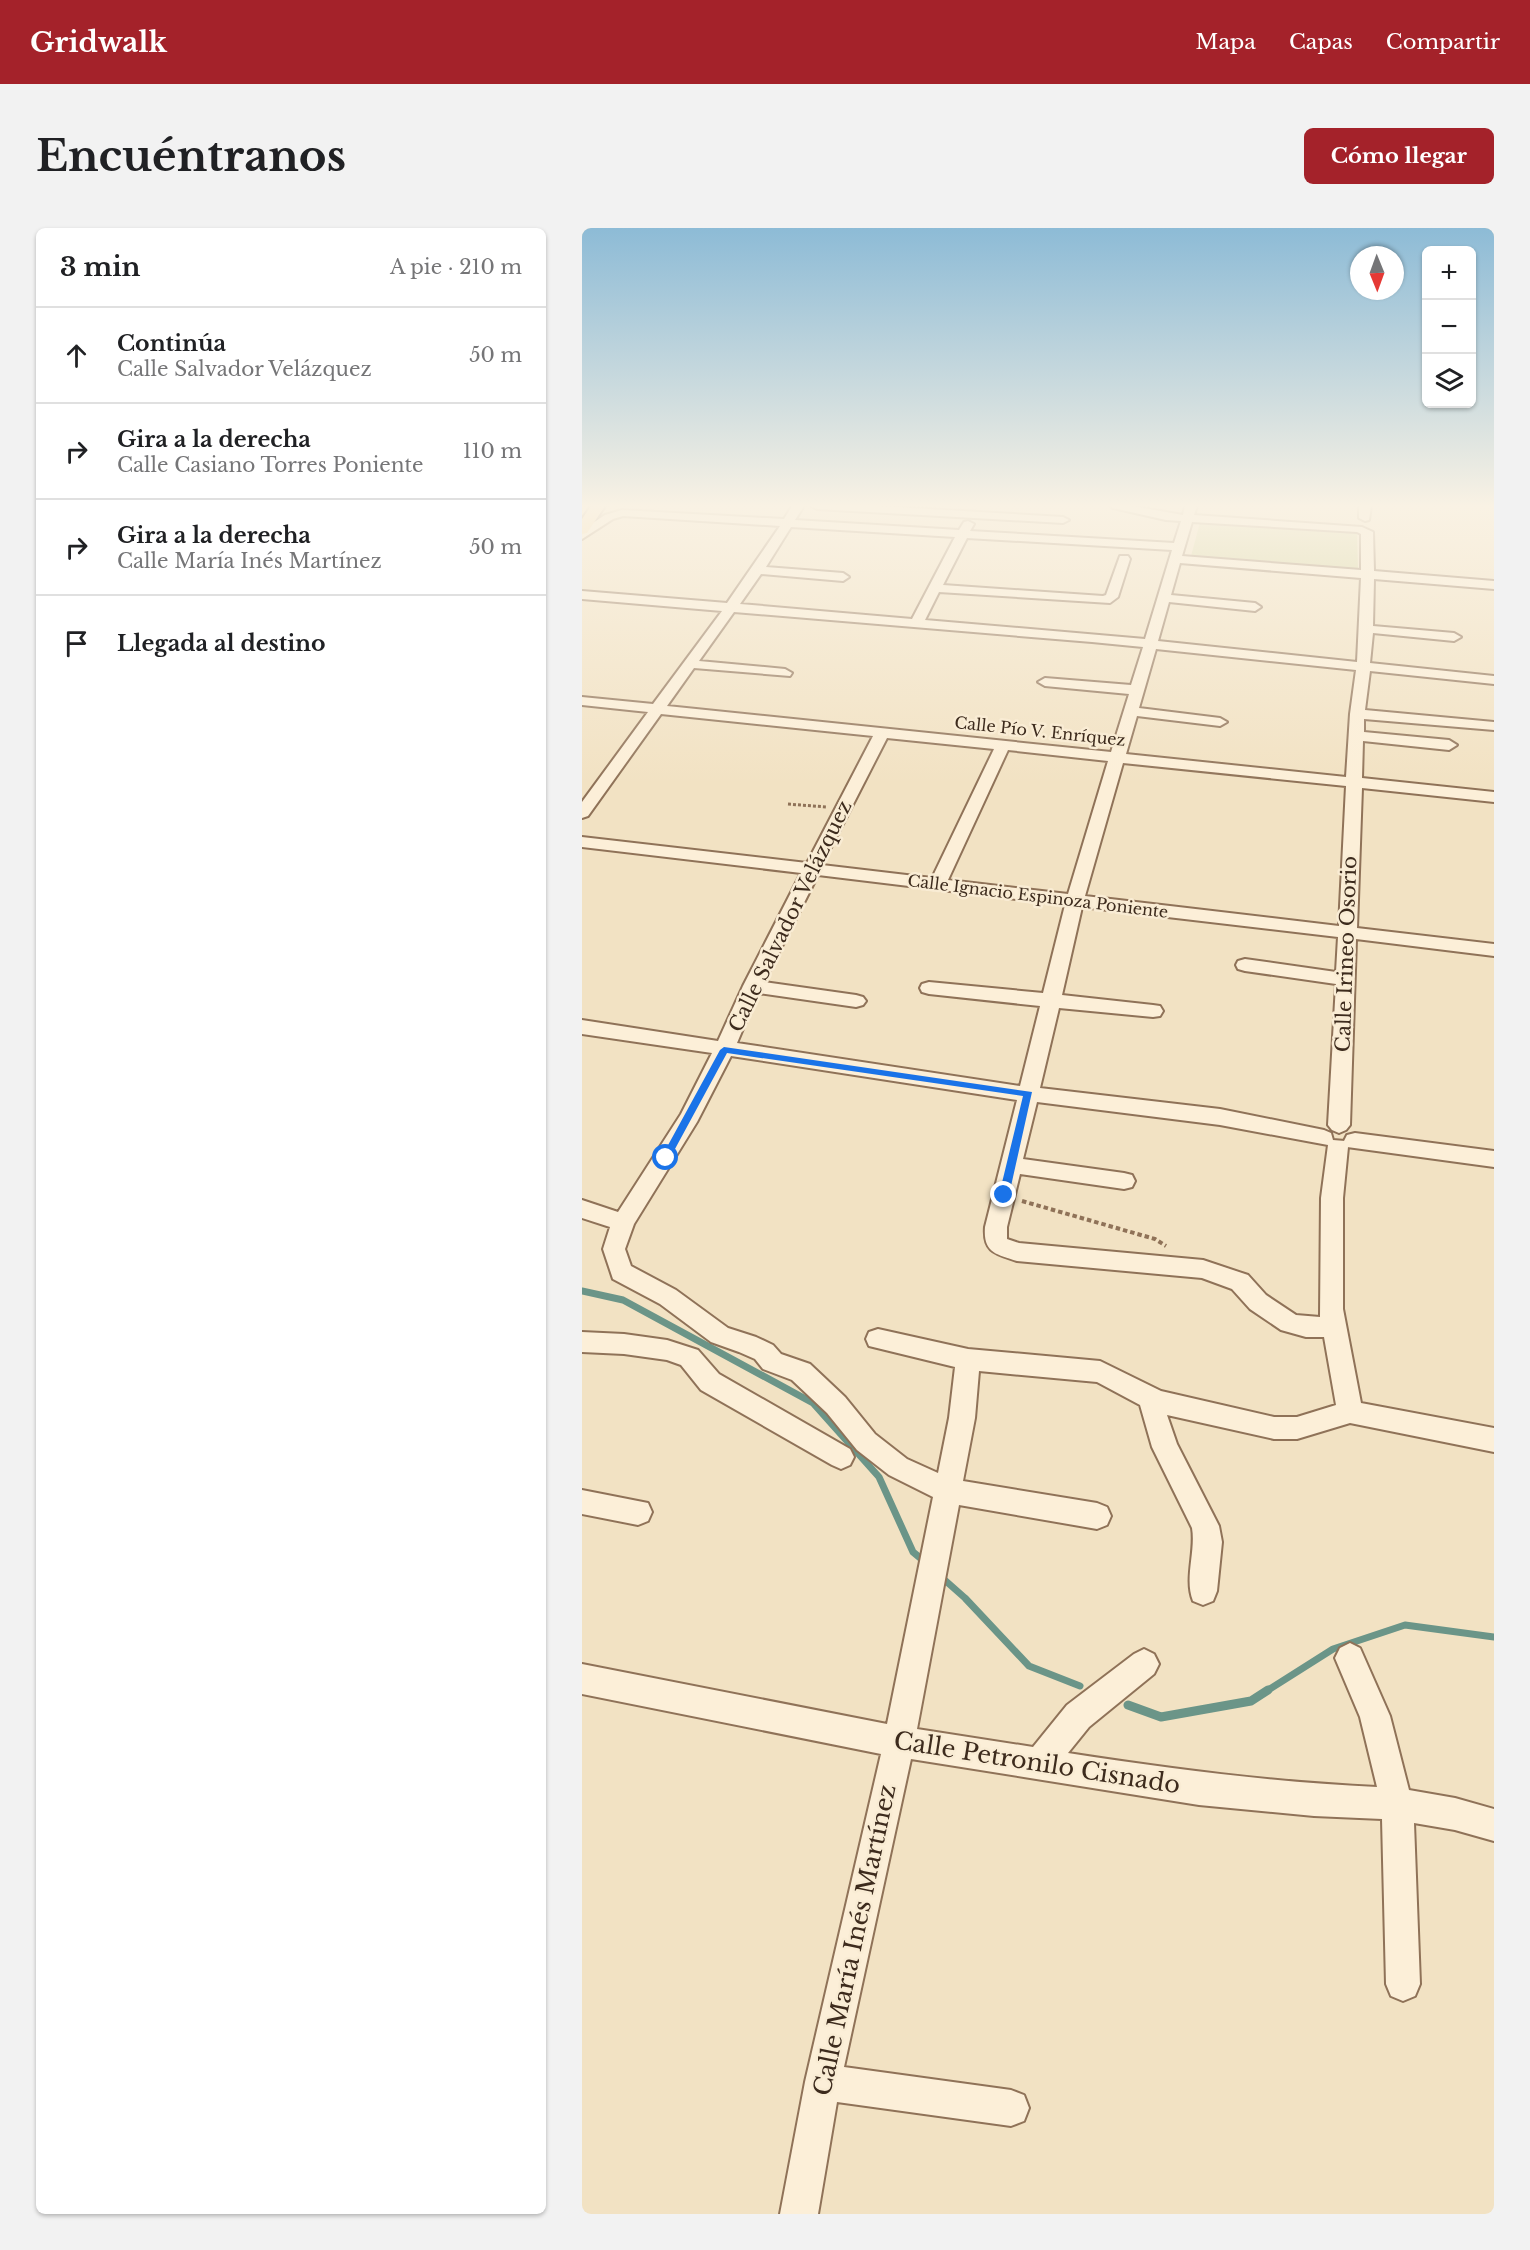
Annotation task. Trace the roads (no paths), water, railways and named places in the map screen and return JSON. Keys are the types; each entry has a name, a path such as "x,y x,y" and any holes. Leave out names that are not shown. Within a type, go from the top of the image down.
{"street":[{"path":"627,599 917,622 1087,627 1150,644 1494,680"},
{"path":"582,813 736,599"},
{"path":"917,622 929,599"},
{"path":"1085,599 1087,627"},
{"path":"1089,599 1102,601 1108,599"},
{"path":"1164,599 1075,901 996,1227 995,1240 999,1245 1017,1252 1203,1269 1240,1282 1258,1302 1290,1323 1306,1327 1333,1327"},
{"path":"1171,599 1255,607"},
{"name":"Calle Irineo Osorio","path":"1350,1412 1331,1309 1332,1198 1339,1138 1353,782 1357,714 1365,668 1367,599"},
{"path":"1366,629 1454,637"},
{"path":"691,664 785,673"},
{"path":"1045,682 1137,690"},
{"name":"Calle Pío V. Enríquez","path":"582,701 1494,797"},
{"path":"1131,711 1220,722"},
{"path":"1357,714 1494,726"},
{"name":"Calle Salvador Velázquez","path":"882,733 752,986 724,1050 684,1127 623,1222 614,1249 621,1272 668,1297 720,1335 747,1344 764,1352 772,1362 801,1372 836,1405 866,1442 898,1467 946,1490 1097,1516"},
{"path":"1356,736 1449,745"},
{"path":"938,884 1003,746"},
{"name":"Calle Ignacio Espinoza Poniente","path":"582,842 1494,950"},
{"path":"1245,966 1345,979"},
{"path":"752,986 856,1000"},
{"path":"929,988 1153,1011"},
{"path":"582,1027 1028,1094 1220,1117 1339,1138 1494,1159"},
{"path":"1011,1165 1125,1181"},
{"path":"582,1209 623,1222"},
{"path":"689,1357 720,1335"},
{"path":"878,1339 968,1359 1100,1372 1156,1401 1274,1428 1297,1428 1350,1412 1494,1440"},
{"path":"582,1343 624,1344 667,1350 689,1357 710,1382 841,1457"},
{"name":"Calle María Inés Martínez","path":"799,2214 823,2082 899,1742 946,1490 962,1418 968,1359"},
{"path":"1156,1401 1152,1407 1165,1448 1205,1526 1208,1542 1203,1591"},
{"path":"582,1502 638,1512"},
{"path":"1350,1658 1375,1716 1397,1804 1403,1984"},
{"path":"1039,1764 1078,1716 1144,1664"},
{"name":"Calle Petronilo Cisnado","path":"582,1679 899,1742 1199,1789 1314,1800 1397,1804 1455,1814 1494,1825"},
{"path":"823,2082 1011,2108"}],"waterway":[{"path":"582,1291 623,1300 813,1403 879,1477 913,1552 925,1562"},
{"path":"939,1575 965,1598 1029,1666 1080,1686"},
{"path":"1265,1692 1333,1649 1405,1625 1494,1637"},
{"path":"1128,1705 1161,1717 1251,1701 1268,1690"}]}
